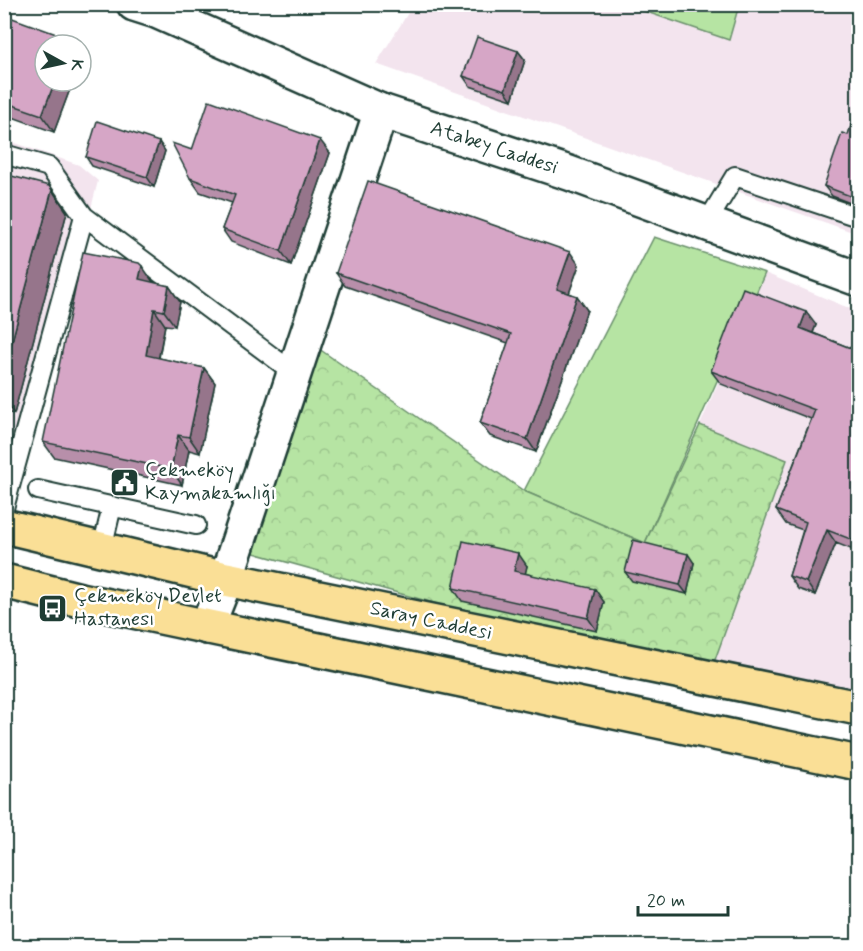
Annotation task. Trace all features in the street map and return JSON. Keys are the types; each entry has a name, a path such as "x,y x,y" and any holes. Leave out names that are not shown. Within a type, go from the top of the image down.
{"main road":[{"name":"Atabey Caddesi","path":"134,4 156,11 381,111 569,173 858,279"},
{"path":"207,627 226,579 381,111"},
{"name":"Saray Caddesi","path":"4,526 226,579 858,708"},
{"path":"4,581 207,627 858,763"}],"lane":[{"path":"4,154 49,167 84,216 294,373"},
{"path":"706,224 735,176 858,217"},
{"path":"4,508 12,452 84,216"},
{"path":"38,490 196,525"},
{"path":"102,549 112,506"}],"shaded area":[{"path":"413,5 626,5 728,40 739,5 858,5 858,234 376,64"},
{"path":"4,139 79,165 98,181 13,513 4,511"},
{"path":"765,273 858,312 858,701 708,679 786,460 700,425"}],"green space":[{"path":"626,5 739,5 729,40"},
{"path":"654,237 765,273 645,543 524,491"},
{"path":"299,335 524,491 645,543 700,425 787,460 708,679 243,550"}],"building":[{"path":"4,15 54,33 33,33 33,93 50,93 42,115 4,102"},
{"path":"477,37 518,51 505,90 463,76"},
{"path":"209,100 320,140 281,251 222,229 235,195 190,178 172,143 192,150"},
{"path":"858,105 858,199 824,186 842,133 848,135"},
{"path":"97,121 159,142 147,177 86,157"},
{"path":"4,174 49,186 52,190 4,371"},
{"path":"368,181 570,252 557,289 577,296 527,439 480,423 511,334 336,273"},
{"path":"83,252 139,263 142,266 139,279 169,286 164,311 154,309 146,355 204,368 189,437 178,435 171,469 43,442"},
{"path":"743,288 806,312 800,328 858,351 858,542 827,530 806,582 789,576 806,522 776,510 815,410 711,371"},
{"path":"633,540 688,554 680,585 625,572"},
{"path":"463,541 518,553 514,571 595,589 588,618 453,588"}],"place":[{"name":"Çekmeköy Kaymakamlığı","path":"124,482"},
{"name":"Çekmeköy Devlet Hastanesı","path":"53,608"}]}
